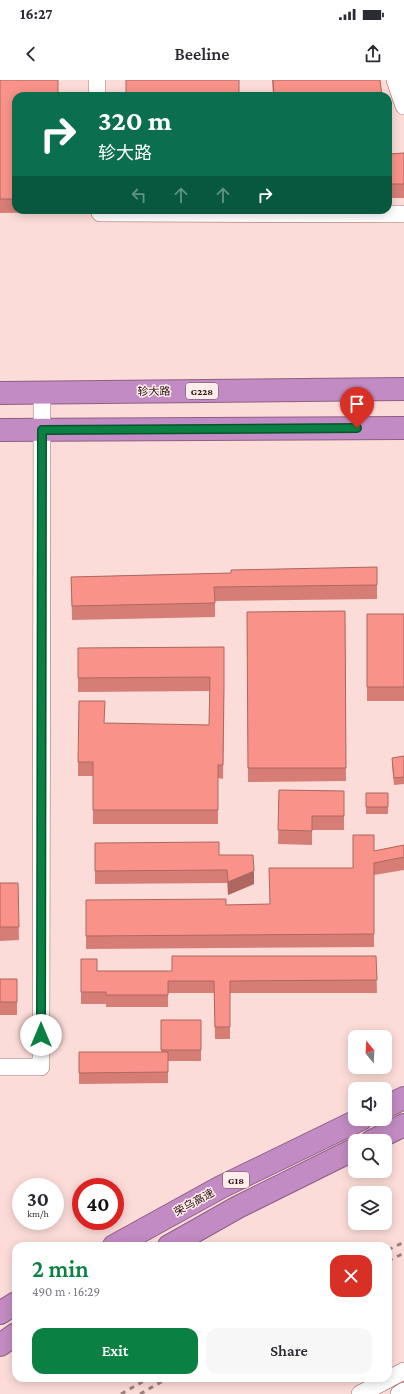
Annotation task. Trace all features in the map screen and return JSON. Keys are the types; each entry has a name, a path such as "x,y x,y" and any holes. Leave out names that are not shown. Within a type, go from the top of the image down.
{"highway":[{"name":"轸大路","path":"0,392 404,389"},
{"path":"0,430 404,428"},
{"path":"392,1104 404,1098"},
{"name":"荣乌高速","path":"121,1242 221,1187 348,1125"},
{"path":"386,1134 404,1125"},
{"name":"G18","path":"176,1242 238,1207 348,1152"},
{"path":"0,1313 12,1306"},
{"path":"0,1344 12,1336"}],"street":[{"path":"97,80 97,92"},
{"path":"395,80 404,106"},
{"path":"392,214 404,214"},
{"path":"0,1067 41,1067 42,392"},
{"path":"392,1377 404,1371"},
{"path":"360,1394 383,1382"},
{"path":"399,1394 404,1391"}],"building":[{"path":"0,80 58,80 58,92 12,92 12,199 0,199"},
{"path":"126,80 239,80 239,92 126,92"},
{"path":"273,80 380,80 382,92 274,92"},
{"path":"404,153 404,184 392,184 392,154"},
{"path":"377,567 377,585 214,587 215,603 72,606 71,577 231,573 231,570"},
{"path":"345,611 346,768 248,768 247,612"},
{"path":"367,614 404,614 404,687 367,687"},
{"path":"224,647 223,765 218,765 218,810 93,810 93,762 78,762 79,701 105,701 104,723 209,725 210,677 78,678 78,648"},
{"path":"404,756 404,777 394,778 392,758"},
{"path":"279,790 344,791 344,816 312,816 312,831 278,830"},
{"path":"366,793 388,793 388,807 366,807"},
{"path":"353,835 374,835 374,851 404,845 404,857 374,863 374,934 86,936 86,900 226,899 226,905 270,904 269,868 353,868"},
{"path":"219,842 219,855 253,855 254,871 228,882 227,870 95,871 95,843"},
{"path":"0,883 18,883 19,927 0,927"},
{"path":"172,956 376,956 377,980 230,981 230,1027 215,1027 214,981 168,981 168,995 106,995 106,992 81,992 81,959 97,959 97,971 172,971"},
{"path":"0,979 17,979 17,1002 0,1002"},
{"path":"161,1020 201,1020 201,1050 161,1050"},
{"path":"79,1052 168,1052 168,1072 79,1073"}],"railway":[{"path":"392,1248 404,1242"},
{"path":"392,1259 404,1253"},
{"path":"121,1394 142,1382"},
{"path":"140,1394 161,1382"}],"route":[{"path":"41,1035 42,430 357,428"}]}
